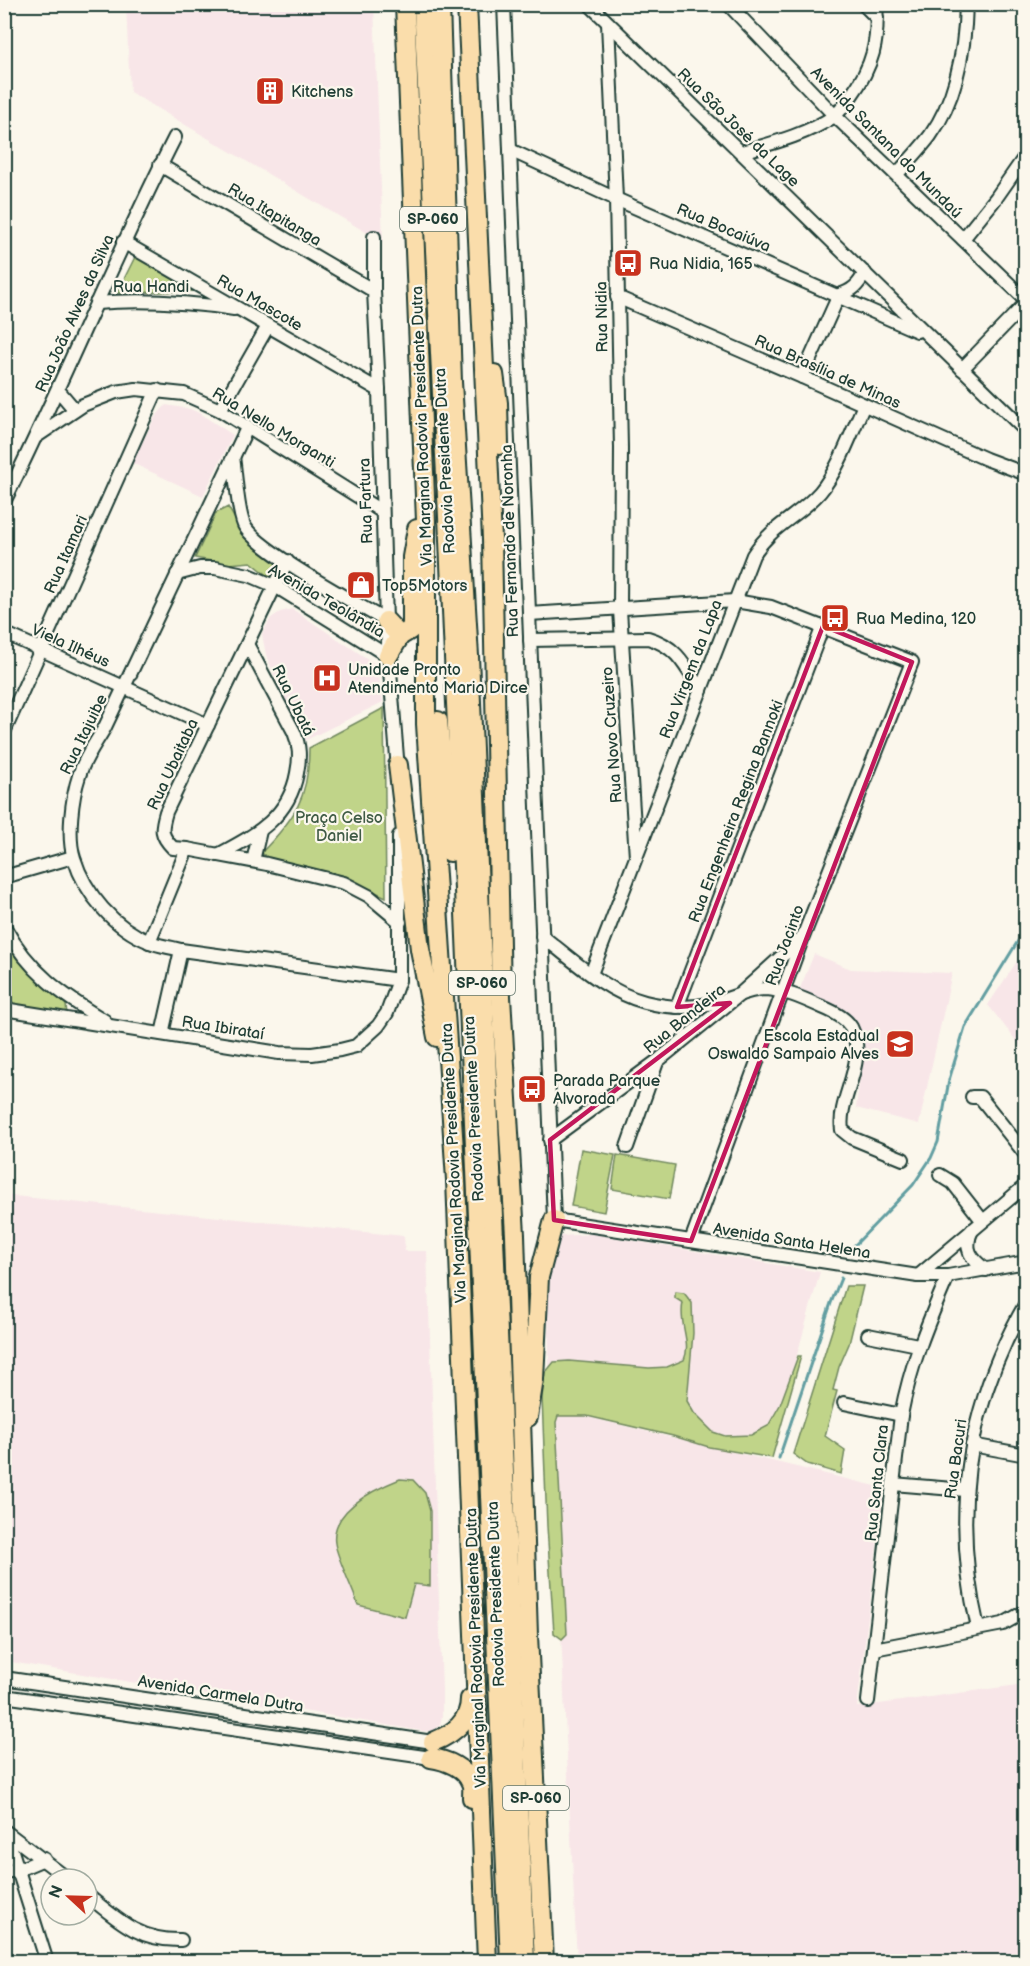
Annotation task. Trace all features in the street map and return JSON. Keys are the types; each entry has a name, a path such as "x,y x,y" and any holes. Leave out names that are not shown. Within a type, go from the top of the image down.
{"highway":[{"name":"Via Marginal Rodovia Presidente Dutra","path":"405,4 424,489 426,724 456,1180 487,1962"},
{"name":"Rodovia Presidente Dutra","path":"423,4 448,517 510,1962"},
{"name":"Rodovia Presidente Dutra","path":"440,4 453,382 469,656 525,1962"},
{"name":"Rodovia Presidente Dutra","path":"467,4 479,278 498,403 499,452 492,539 501,997 515,1235 528,1635 544,1962"},
{"path":"388,656 400,636 410,630 412,624 412,557 424,489"},
{"path":"386,621 400,636"},
{"path":"425,643 432,660 456,928 465,943"},
{"path":"398,765 420,949 436,1035 445,1148 456,1180"},
{"path":"521,1445 534,1379 539,1277 554,1220"},
{"path":"473,1611 468,1634 470,1712 453,1732 432,1750 443,1760 465,1773 472,1784 474,1860 484,1892"}],"street":[{"name":"Rua Fernando de Noronha","path":"504,4 554,1220"},
{"name":"Rua São José da Lage","path":"589,4 1026,431"},
{"name":"Avenida Santana do Mundaú","path":"728,4 835,116 1026,301"},
{"path":"863,4 877,18"},
{"path":"742,152 811,129 835,116 859,85 870,64 877,40 876,4"},
{"path":"897,174 930,135 948,103 959,71 965,36 966,4"},
{"name":"Rua Nidia","path":"608,23 616,199 621,448 620,610"},
{"path":"811,129 846,126"},
{"name":"Rua João Alves da Silva","path":"4,502 58,390 123,242 175,137"},
{"name":"Rua Bocaiúva","path":"510,150 926,335"},
{"path":"963,239 996,198 1026,155"},
{"name":"Rua Itapitanga","path":"160,165 374,291"},
{"name":"Rua Fartura","path":"374,237 381,511 388,656 398,765 399,980"},
{"name":"Rua Mascote","path":"123,242 379,390"},
{"path":"802,376 839,295 850,292 865,273"},
{"name":"Rua Brasília de Minas","path":"617,297 802,376 986,459 1026,474"},
{"name":"Rua Handi","path":"96,303 132,300 190,302 241,310"},
{"path":"962,369 1026,301"},
{"path":"220,410 268,326"},
{"name":"Rua Nello Morganti","path":"36,436 75,410 116,392 136,389 184,394 220,410 381,511"},
{"path":"58,390 75,410"},
{"name":"Rua Itamari","path":"4,732 157,390"},
{"name":"Rua Virgem da Lapa","path":"591,974 753,555 763,540 808,503 828,482 864,405"},
{"name":"Rua Itajuibe","path":"247,428 77,782 71,824 74,857 86,884 103,910 126,930 149,942 181,950 399,980"},
{"name":"Avenida Teolândia","path":"233,456 245,527 268,550 386,621"},
{"path":"217,489 240,501"},
{"name":"Rua Ubaitaba","path":"286,561 166,812 162,826 164,839 173,848 253,861 344,883 369,896 400,922"},
{"name":"Avenida Teolândia","path":"177,574 200,568 215,568 249,575 275,586 388,656"},
{"path":"267,603 293,597"},
{"path":"529,614 735,601 771,607 823,626"},
{"name":"Rua Novo Cruzeiro","path":"620,610 636,858"},
{"name":"Rua Jacinto","path":"691,1241 804,937 912,662 823,626"},
{"name":"Rua Engenheira Regina Bannoki","path":"677,1007 823,626"},
{"name":"Viela Ilhéus","path":"4,633 208,725"},
{"path":"530,640 648,638 660,641 671,648 681,660 701,691"},
{"name":"Rua Ubatá","path":"218,855 260,831 281,811 291,797 300,760 299,742 248,644"},
{"path":"253,861 260,831"},
{"path":"149,942 187,849"},
{"path":"4,877 74,857"},
{"path":"4,926 30,963 63,996 112,1025"},
{"path":"542,936 591,974 618,991 644,1002 677,1007 708,1005 759,990 784,992 844,1018 851,1028 856,1046 856,1062 842,1116 842,1130 852,1138 903,1159"},
{"name":"Rua Bandeira","path":"550,1140 657,1061 739,995 804,937"},
{"path":"162,1034 181,950"},
{"name":"Rua Ibirataí","path":"4,1009 279,1053 312,1054 356,1046 378,1026 387,1013 399,980"},
{"path":"627,1147 657,1061"},
{"path":"972,1097 980,1097 1026,1155"},
{"path":"940,1175 953,1183 982,1220"},
{"path":"918,1276 1026,1185"},
{"name":"Avenida Santa Helena","path":"554,1220 918,1276 948,1276 1024,1264"},
{"path":"972,1230 968,1240 968,1251 975,1262 986,1270"},
{"name":"Rua Santa Clara","path":"868,1701 901,1415 918,1345 948,1276"},
{"name":"Rua Bacuri","path":"978,1628 966,1554 965,1490 982,1400 1007,1336 1026,1303"},
{"path":"868,1335 918,1345"},
{"path":"844,1403 901,1415"},
{"path":"972,1445 1026,1455"},
{"path":"893,1484 965,1490"},
{"path":"874,1650 1003,1623 1026,1611"},
{"name":"Avenida Carmela Dutra","path":"4,1678 432,1750"},
{"name":"Avenida Carmela Dutra","path":"4,1696 432,1750"},
{"path":"5,1834 54,1867"},
{"path":"5,1834 47,1962"},
{"path":"4,1872 18,1870 44,1859"},
{"path":"99,1905 135,1932 163,1940 181,1940"}],"highlighted area":[{"path":"823,626 912,662 691,1241 554,1220 550,1140 730,1003 677,1007"}],"shaded area":[{"path":"126,5 374,5 383,241 130,92"},
{"path":"166,405 199,413 233,435 203,496 132,463 155,417"},
{"name":"Unidade Pronto Atendimento Maria Dirce","path":"292,609 377,665 383,702 304,741 266,655 262,634 271,618 280,612"},
{"path":"1025,949 1025,1052 988,1005"},
{"name":"Escola Estadual Oswaldo Sampaio Alves","path":"814,954 851,969 952,973 919,1124 856,1108 865,1037 848,1013 799,991"},
{"path":"4,1195 404,1236 405,1251 427,1251 442,1690 442,1716 440,1725 433,1731 5,1661"},
{"path":"592,1234 820,1272 769,1456 550,1401 547,1262 561,1236"},
{"path":"550,1408 884,1488 857,1707 1025,1684 1025,1961 577,1961"}],"green space":[{"path":"136,255 195,291 117,293"},
{"path":"228,507 246,538 276,564 270,577 251,562 228,564 195,558 216,513"},
{"name":"Praça Celso Daniel","path":"384,708 386,897 337,874 272,860 261,853 283,829 298,806 306,781 309,748"},
{"path":"5,947 15,949 66,1005 68,1024 5,1013"},
{"path":"581,1149 615,1155 604,1212 571,1206"},
{"path":"617,1155 675,1165 669,1199 612,1189"},
{"path":"846,1286 863,1286 849,1344 839,1367 833,1390 837,1391 825,1436 845,1450 841,1474 807,1464 793,1454"},
{"path":"675,1292 684,1293 692,1303 693,1333 687,1401 694,1413 713,1432 725,1436 751,1435 768,1426 780,1405 798,1356 801,1356 772,1458 709,1447 587,1416 558,1416 556,1422 567,1634 562,1639 554,1633 547,1526 542,1397 545,1373 554,1362 569,1361 649,1368 667,1367 684,1360 687,1346 682,1318 683,1303 675,1298"},
{"path":"400,1479 413,1480 425,1493 430,1511 430,1586 414,1584 405,1617 358,1605 335,1543 335,1531 340,1520 356,1502"}],"waterway":[{"path":"853,1247 913,1185 931,1158 938,1142 949,1080 965,1027 1026,928"},
{"path":"779,1458 841,1278"}],"place":[{"name":"Kitchens","path":"270,91"},
{"name":"Rua Nidia, 165","path":"628,263"},
{"name":"Top5Motors","path":"361,585"},
{"name":"Rua Medina, 120","path":"835,618"},
{"name":"Unidade Pronto Atendimento Maria Dirce","path":"327,678"},
{"name":"Escola Estadual Oswaldo Sampaio Alves","path":"900,1044"},
{"name":"Parada Parque Alvorada","path":"532,1089"}]}
